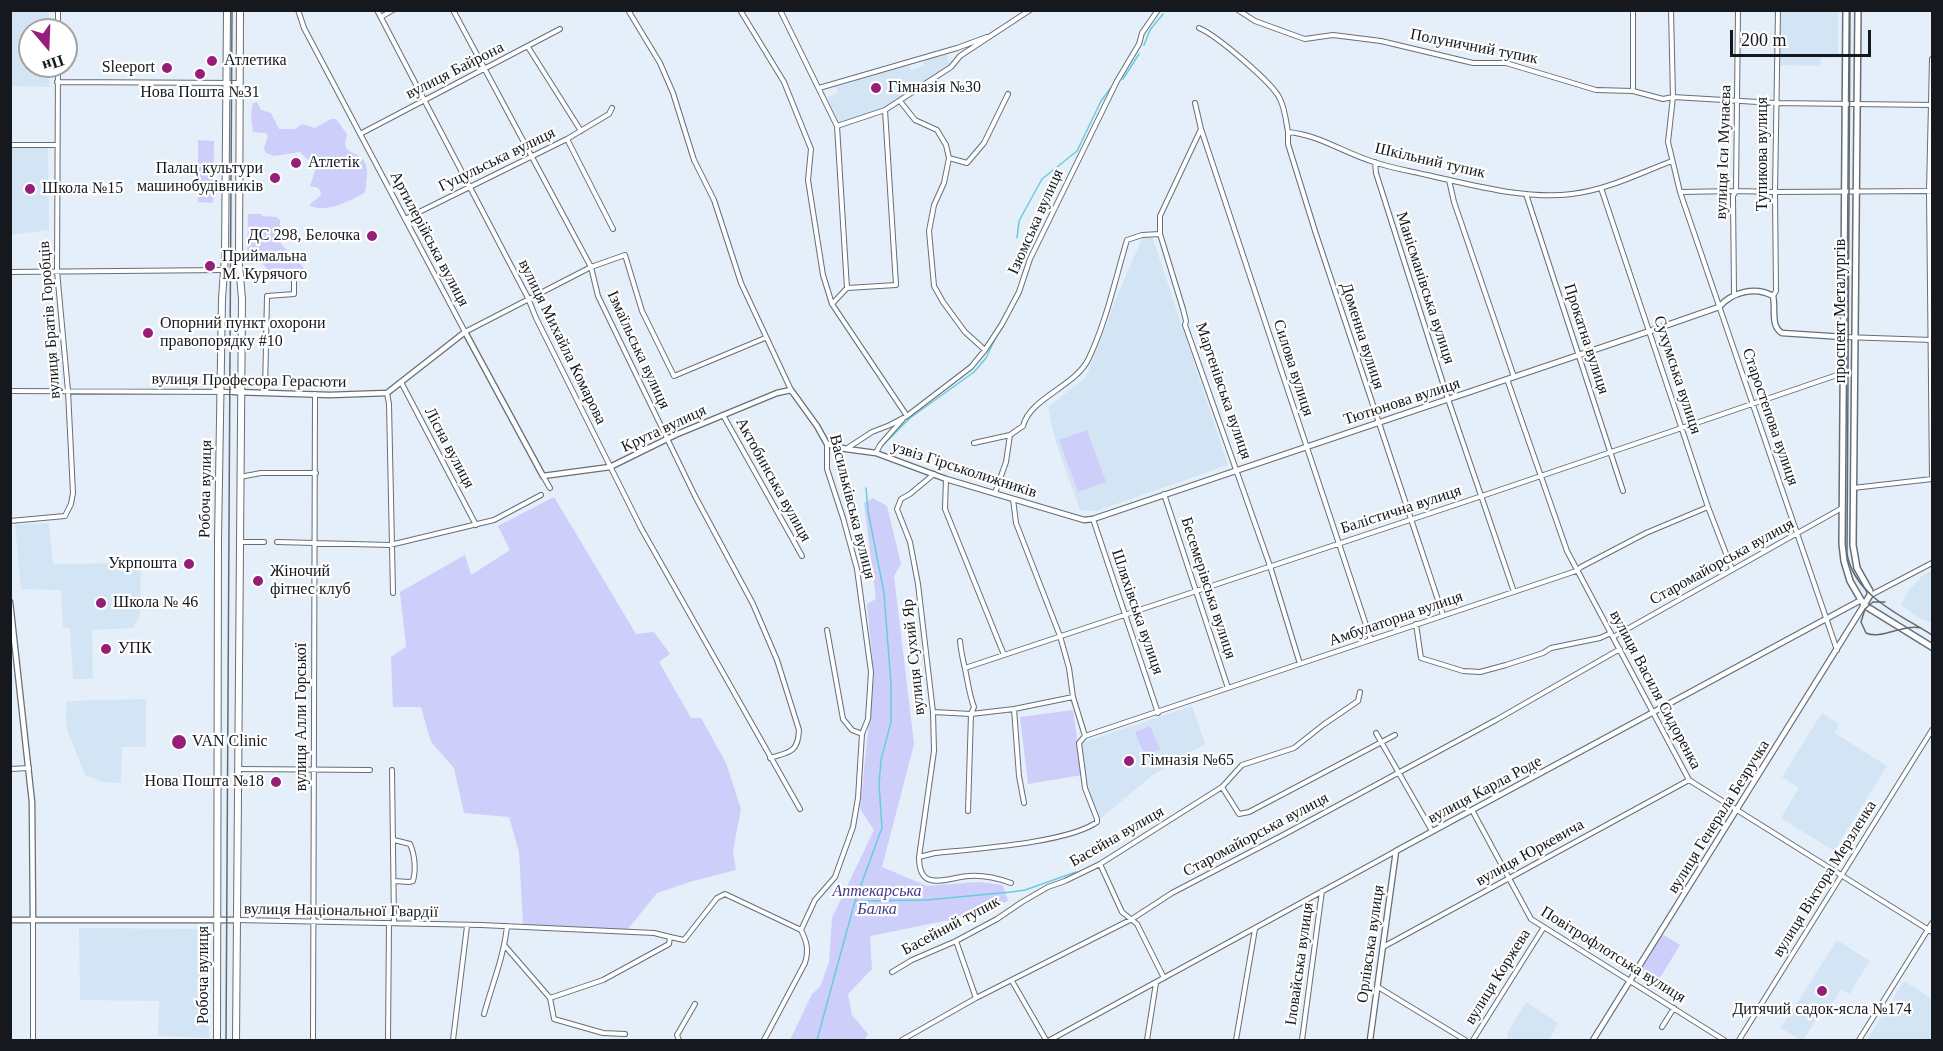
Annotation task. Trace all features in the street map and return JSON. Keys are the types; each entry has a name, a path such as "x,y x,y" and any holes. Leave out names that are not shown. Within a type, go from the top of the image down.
{"main road":[{"name":"Робоча вулиця","path":"217,1041 220,392 222,299 225,270 227,10"},
{"name":"Робоча вулиця","path":"236,1041 240,542 237,392 242,299 239,257 240,10"},
{"name":"проспект Металургів","path":"1846,10 1842,508 1844,561 1850,581 1862,602"},
{"name":"проспект Металургів","path":"1857,10 1852,545 1854,559 1870,595"},
{"path":"1870,595 1862,602 1932,647"}],"street":[{"name":"Артилерійська вулиця","path":"298,10 304,28 543,477"},
{"name":"вулиця Михайла Комарова","path":"377,10 528,298 641,528 800,808"},
{"path":"381,17 393,10"},
{"name":"Ізмаїльська вулиця","path":"453,10 591,267 598,296 667,439 753,604 780,669 799,730 798,742 791,751 770,758"},
{"name":"Васильківська вулиця","path":"628,10 660,63 673,93 694,160 714,200 741,283 765,338 791,390 827,444 827,469 857,569 871,672 868,719 862,734 858,798 853,827 835,877 815,900 801,930"},
{"path":"740,10 784,82 811,149 808,180 823,275 832,304 905,417"},
{"path":"780,10 837,126 848,288"},
{"path":"837,126 885,110 951,67 960,56 1030,10"},
{"name":"Полуничний тупик","path":"1238,10 1255,21 1305,39 1332,35 1381,40 1473,63 1506,63 1596,90 1633,91 1663,99 1672,97 1738,102 1932,105"},
{"path":"1633,10 1633,91"},
{"name":"Старостепова вулиця","path":"1671,10 1672,97 1668,142 1680,192 1837,650"},
{"name":"вулиця Іси Мунаєва","path":"1734,294 1733,196 1736,190 1738,10"},
{"name":"Тупикова вулиця","path":"1773,296 1776,291 1775,103 1778,10"},
{"name":"Ізюмська вулиця","path":"876,453 880,445 905,417 971,367 1002,324 1019,292 1030,259 1112,91 1156,11"},
{"path":"1199,28 1234,51 1280,97 1288,132"},
{"name":"вулиця Байрона","path":"360,134 560,29"},
{"path":"819,88 957,48 995,34"},
{"name":"Гуцульська вулиця","path":"528,47 580,131"},
{"path":"1853,488 1932,479 1932,59"},
{"name":"вулиця Братів Горобців","path":"10,521 65,516 73,494 68,391 57,271 57,78"},
{"path":"57,82 239,83"},
{"path":"949,158 967,163 984,143 1008,94"},
{"path":"900,100 915,120 937,130 946,145 949,158 944,183 934,205 929,231 933,286 965,332 985,350"},
{"name":"Силова вулиця","path":"1195,103 1201,129 1371,640"},
{"name":"Гуцульська вулиця","path":"405,219 567,139 609,114 612,108"},
{"path":"832,304 848,288 896,285 885,110"},
{"name":"Мартенівська вулиця","path":"1201,129 1160,216 1160,234 1183,309 1185,325 1270,567 1300,664"},
{"name":"Шкільний тупик","path":"1288,132 1304,133 1322,139 1375,162 1449,180 1538,195 1574,194 1601,188 1672,161"},
{"name":"Доменна вулиця","path":"1288,132 1288,144 1311,220 1443,615"},
{"name":"Гуцульська вулиця","path":"567,139 613,230"},
{"path":"10,145 57,145"},
{"name":"Манісманівська вулиця","path":"1375,162 1376,173 1448,399 1514,592"},
{"path":"1449,180 1454,201 1514,377"},
{"name":"Сухумська вулиця","path":"1601,188 1708,507 1732,569"},
{"path":"1680,192 1931,191"},
{"name":"Прокатна вулиця","path":"1526,194 1623,491"},
{"path":"974,443 1010,435 1023,426 1025,418 1034,408 1075,377 1087,362 1102,324 1126,240 1142,235 1160,234"},
{"path":"393,594 387,393 465,332 591,267 625,255 642,311 674,376 765,338"},
{"path":"10,272 225,270"},
{"path":"266,393 267,296 294,294 294,277"},
{"path":"1719,307 1726,298 1734,294 1761,292 1773,296 1775,326 1782,333 1932,340"},
{"name":"Тютюнова вулиця","path":"1093,519 1719,307"},
{"name":"Балістична вулиця","path":"965,668 1540,477 1752,402 1843,373"},
{"name":"вулиця Василя Сидоренка","path":"1507,379 1566,551 1689,780 1930,931"},
{"name":"Лісна вулиця","path":"401,382 476,525"},
{"name":"Крута вулиця","path":"543,477 610,467 667,439 777,393 791,390"},
{"name":"вулиця Професора Герасюти","path":"10,391 387,393"},
{"name":"вулиця Алли Горської","path":"313,1041 315,394"},
{"name":"Актобинська вулиця","path":"723,416 802,556"},
{"name":"Ізюмська вулиця","path":"846,449 872,432 905,417"},
{"path":"995,493 1006,462 1010,435"},
{"name":"узвіз Гірськолижників","path":"827,444 876,453 946,479 1084,520 1093,519"},
{"path":"240,477 261,472 316,473"},
{"name":"вулиця Сухий Яр","path":"919,857 934,751 933,712 918,584 910,542 897,509 901,499 934,474"},
{"path":"543,477 550,488"},
{"path":"946,479 945,509 1004,655"},
{"name":"Бесемерівська вулиця","path":"1164,494 1228,688"},
{"path":"277,542 390,544 494,520 541,495"},
{"path":"1011,883 988,877 969,876 939,881 930,880 920,873 919,857 1045,839 1090,827 1097,822 1085,788 1079,743 1085,736 1073,697 1069,668 1060,636 1016,523 1013,499"},
{"name":"Амбулаторна вулиця","path":"1085,736 1576,571 1646,533 1708,507"},
{"name":"Старомайорська вулиця","path":"1416,624 1420,658 1463,671 1491,670 1543,653 1551,648 1612,635 1842,508"},
{"name":"Шляхівська вулиця","path":"1093,519 1158,712"},
{"path":"240,542 264,542"},
{"path":"1870,595 1932,563"},
{"path":"10,602 30,768 33,832 33,1041"},
{"name":"вулиця Карла Роде","path":"1048,1041 1432,831 1827,618 1862,602"},
{"name":"вулиця Генерала Безручка","path":"1593,1041 1837,650 1862,602"},
{"path":"827,630 843,718 852,730 862,734"},
{"path":"960,641 961,658 974,707 971,714 968,811"},
{"name":"Старомайорська вулиця","path":"902,1041 976,998 1131,919 1172,893 1398,773 1620,649"},
{"name":"Басейна вулиця","path":"1022,902 1100,864 1222,787 1242,765 1303,743 1323,725 1358,701 1360,692"},
{"path":"933,712 971,714 1014,709 1073,697"},
{"path":"1014,709 1019,777 1024,802"},
{"name":"вулиця Віктора Мерзленка","path":"1739,1041 1932,730"},
{"path":"1376,733 1432,831"},
{"path":"1222,787 1239,814 1243,814 1395,735"},
{"path":"10,769 30,768"},
{"path":"237,769 370,770"},
{"path":"388,1041 394,881 392,770"},
{"name":"вулиця Юркевича","path":"1383,947 1689,780"},
{"name":"Повітрофлотська вулиця","path":"1472,810 1531,920 1724,1041"},
{"path":"394,840 410,844 414,856 413,881 394,881"},
{"name":"Орлівська вулиця","path":"1370,1041 1396,851"},
{"path":"1100,864 1122,912 1137,924 1164,978"},
{"name":"Іловайська вулиця","path":"1302,1041 1322,891"},
{"path":"550,998 603,980 669,944 670,937 684,940 717,898 725,894 801,930 806,942 808,952 805,963 764,1041"},
{"name":"Басейний тупик","path":"892,972 997,919 1022,902"},
{"name":"вулиця Національної Гвардії","path":"10,920 314,920 654,933 670,937"},
{"path":"1859,1041 1930,931 1932,923"},
{"path":"453,1041 467,926"},
{"path":"484,1014 505,946 507,926"},
{"name":"вулиця Коржева","path":"1473,1041 1544,927"},
{"path":"1236,1041 1256,928"},
{"path":"956,941 976,998"},
{"path":"505,946 550,998 554,1019 603,1033 625,1034"},
{"path":"1012,981 1048,1041"},
{"path":"1147,1041 1156,983"},
{"path":"1377,987 1464,1041"},
{"path":"679,1041 676,1035 695,1004"},
{"path":"1662,1027 1674,1008"},
{"path":"601,1041 603,1033"}],"shaded area":[{"path":"11,11 49,11 49,18 18,18 18,78 49,78 49,87 11,86"},
{"path":"1780,11 1838,11 1838,58 1821,58 1820,66 1779,65 1779,43 1783,42 1783,34 1779,33"},
{"name":"Гімназія №30","path":"947,54 950,66 880,110 839,122 827,97 838,93 836,87 897,68 909,66 911,70 924,66 923,61"},
{"name":"Школа №15","path":"11,148 48,148 49,230 11,235"},
{"path":"1143,236 1152,236 1228,465 1096,511 1080,510 1056,443 1048,407 1086,377"},
{"name":"Школа № 46","path":"49,523 53,564 141,563 140,616 133,628 92,630 93,679 73,679 70,628 63,627 61,590 21,589 15,525"},
{"path":"1932,570 1932,623 1921,619 1901,605 1908,591 1922,576"},
{"path":"146,699 146,747 122,747 121,783 104,782 85,775 68,732 67,701"},
{"name":"Гімназія №65","path":"1192,706 1205,744 1153,775 1100,819 1086,788 1081,743"},
{"path":"1822,713 1839,724 1835,733 1887,766 1834,851 1781,818 1799,788 1782,777"},
{"path":"79,928 208,929 209,1038 158,1036 159,1001 80,1000"},
{"name":"Дитячий садок-ясла №174","path":"1837,940 1870,961 1849,994 1841,989 1826,1014 1822,1012 1801,1040 1781,1028"},
{"path":"1904,981 1932,999 1932,1040 1867,1040"},
{"path":"1526,1002 1558,1023 1550,1040 1508,1039 1507,1033"}],"green space":[{"path":"257,102 261,110 271,113 279,129 295,129 302,124 315,128 331,119 336,119 347,134 345,144 347,149 363,159 366,165 364,193 330,207 309,205 320,196 321,192 318,188 310,186 317,165 300,152 274,156 266,153 264,148 268,135 253,132 251,114 253,103"},
{"path":"198,140 214,141 213,203 198,202"},
{"path":"248,214 262,214 262,216 276,217 280,220 280,243 306,271 303,275 271,273 262,263 247,264"},
{"path":"1087,430 1106,482 1078,492 1059,440"},
{"path":"554,497 636,634 654,632 670,654 659,662 691,718 701,718 726,763 741,809 733,851 736,870 657,893 627,930 523,925 519,852 509,817 464,813 454,768 431,742 421,707 393,707 391,657 406,647 400,592 465,555 471,575 510,550 498,526"},
{"name":"Аптекарська Балка","path":"873,498 887,506 901,564 894,576 914,744 882,867 927,886 978,882 1003,885 1008,901 969,916 870,936 872,969 848,994 852,1015 868,1034 864,1040 790,1040 812,994 820,987 829,962 832,918 874,830 860,809 874,675 867,604 876,599 864,503"},
{"path":"1073,710 1082,775 1028,784 1020,717"},
{"path":"1150,726 1160,749 1145,756 1135,732"},
{"path":"1662,934 1680,945 1658,981 1640,970"}],"waterway":[{"path":"1144,45 1150,30 1163,14"},
{"path":"1123,79 1139,54"},
{"path":"1017,238 1019,221 1042,179 1077,151 1101,101 1113,85"},
{"path":"881,447 910,418 974,372 986,358 997,335"},
{"path":"817,1040 855,901 882,828 879,784 881,760 891,722 891,684 884,593 868,511 866,488"},
{"path":"856,901 926,900 1011,892 1025,890 1076,872"}],"tram line":[{"path":"226,1040 232,10"},
{"path":"1850,10 1847,554 1852,569 1869,593 1932,635"},
{"path":"1885,602 1873,602 1865,609 1861,622 1866,633 1878,635 1906,628 1921,628"}],"place":[{"name":"Атлетика","path":"212,61"},
{"name":"Sleeport","path":"167,68"},
{"name":"Нова Пошта №31","path":"200,74"},
{"name":"Гімназія №30","path":"876,88"},
{"name":"Атлетік","path":"296,163"},
{"name":"Палац культури машинобудівників","path":"275,178"},
{"name":"Школа №15","path":"30,189"},
{"name":"ДС 298, Белочка","path":"372,236"},
{"name":"Приймальна М. Курячого","path":"210,266"},
{"name":"Опорний пункт охорони правопорядку #10","path":"148,333"},
{"name":"Укрпошта","path":"189,564"},
{"name":"Жіночий фітнес клуб","path":"258,581"},
{"name":"Школа № 46","path":"101,603"},
{"name":"УПК","path":"106,649"},
{"name":"VAN Clinic","path":"179,742"},
{"name":"Гімназія №65","path":"1129,761"},
{"name":"Нова Пошта №18","path":"276,782"},
{"name":"Дитячий садок-ясла №174","path":"1822,991"}]}
